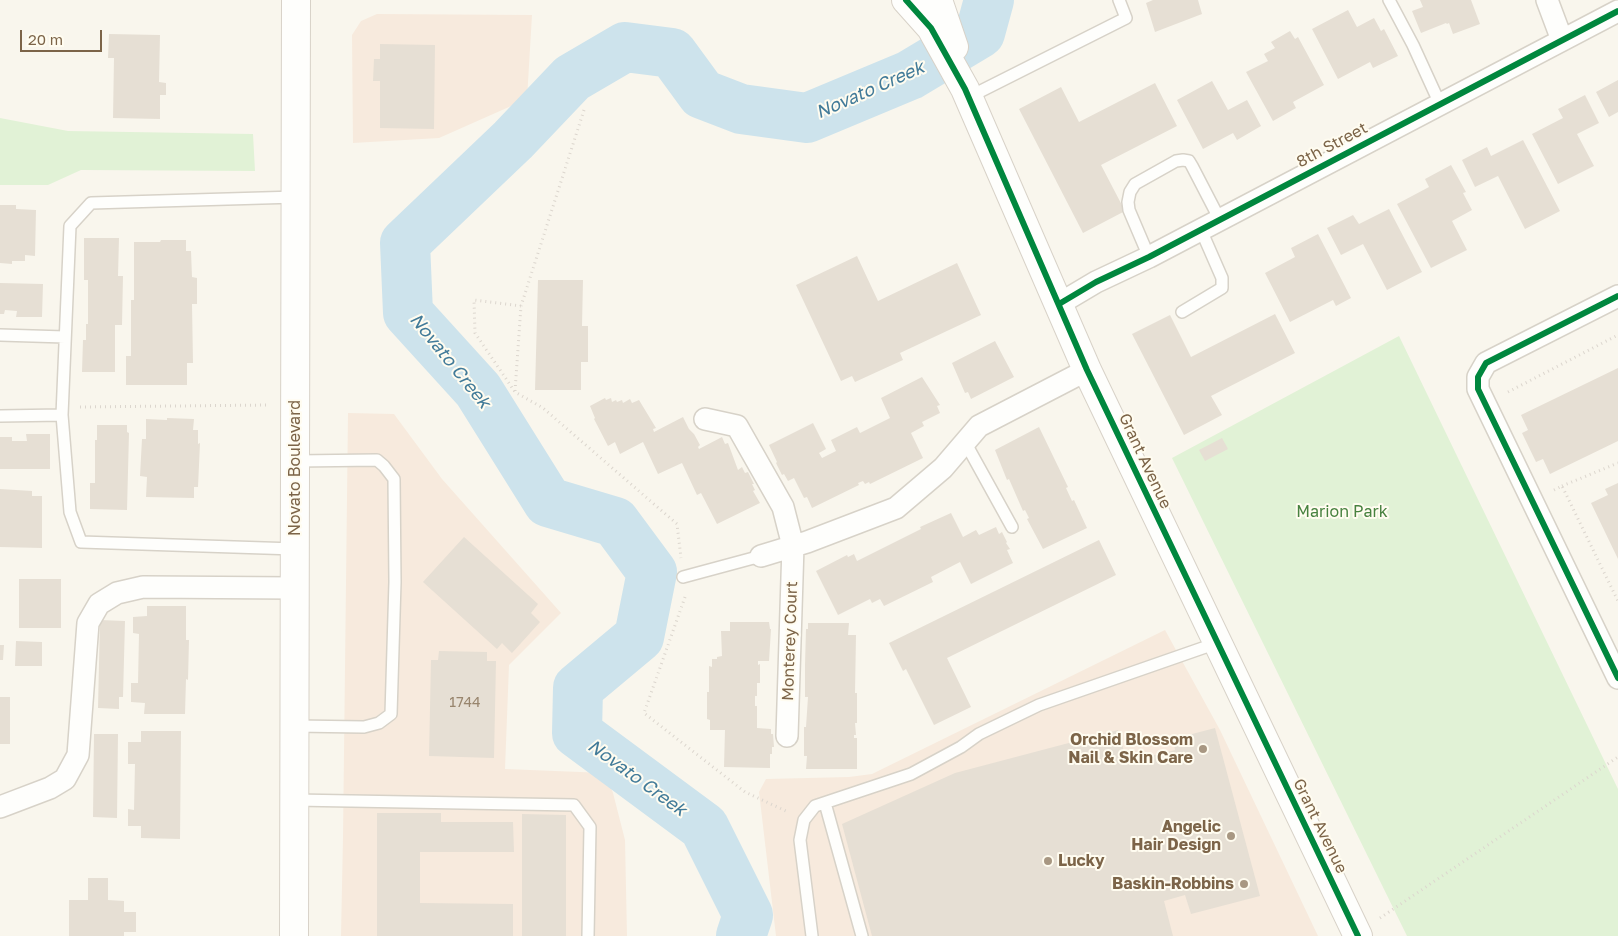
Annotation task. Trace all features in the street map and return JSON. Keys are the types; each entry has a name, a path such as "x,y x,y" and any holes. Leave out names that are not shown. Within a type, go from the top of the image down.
{"street":[{"name":"Novato Boulevard","path":"294,936 296,0"},
{"path":"906,0 931,28 943,34"},
{"name":"Grant Avenue","path":"938,0 943,34 1087,370 1358,936"},
{"path":"1547,0 1562,40"},
{"name":"8th Street","path":"1059,304 1096,282 1149,257 1618,11"},
{"path":"1618,296 1486,363 1478,377 1478,389 1618,678"},
{"path":"760,556 793,546 896,508 943,468 979,426 1087,370"},
{"name":"Monterey Court","path":"705,419 737,426 783,507 793,546 787,736"},
{"path":"0,807 50,788 65,779 78,755 88,623 99,604 117,593 143,587 295,588"}],"lane":[{"path":"967,93 1126,18 1119,0"},
{"path":"1389,0 1414,46 1440,104"},
{"path":"1149,257 1129,210 1130,192 1135,184 1176,161 1189,161 1220,220"},
{"path":"295,549 81,542 70,512 62,411 70,226 91,203 296,196"},
{"path":"1182,312 1222,288 1222,278 1201,230"},
{"path":"0,335 65,337"},
{"path":"0,416 62,411"},
{"path":"966,442 1012,527"},
{"path":"295,726 364,727 380,723 391,714 395,582 394,479 384,466 377,460 296,461"},
{"path":"683,577 760,556"},
{"path":"812,936 800,840 804,820 816,806 910,774 961,747 980,734 1039,705 1217,643"},
{"path":"295,800 574,805 590,827 588,936"},
{"path":"825,803 862,936"}],"path":[{"path":"515,392 521,306 584,110"},
{"path":"521,306 474,300 475,332 515,392 543,408 677,524 686,599 644,713 745,792 804,820"},
{"path":"1507,393 1618,335"},
{"path":"62,411 261,405 296,407"},
{"path":"1554,490 1618,462"},
{"path":"1562,486 1618,601"},
{"path":"1395,910 1618,757"}],"shaded area":[{"path":"377,14 532,15 527,99 439,138 353,143 352,35 361,21"},
{"path":"348,413 394,414 442,479 561,613 509,665 505,769 605,773 613,793 625,840 627,936 341,936"},
{"path":"1165,630 1220,730 1318,936 776,936 759,792 766,779 849,777 872,774"}],"green space":[{"path":"0,118 68,131 253,134 255,171 81,170 48,185 0,185"},
{"name":"Marion Park","path":"1399,336 1618,789 1618,936 1407,936 1172,458"}],"building":[{"path":"1153,0 1198,0 1202,14 1155,32 1146,3"},
{"path":"1420,0 1471,0 1480,24 1453,34 1449,23 1446,23 1421,33 1412,11 1423,7"},
{"path":"1348,10 1357,27 1374,18 1381,31 1384,29 1398,56 1373,68 1370,62 1338,79 1312,29"},
{"path":"1290,31 1295,39 1298,37 1324,85 1293,102 1296,108 1273,121 1246,72 1268,61 1264,54 1275,48 1271,42"},
{"path":"109,34 160,35 159,82 166,83 166,95 160,95 160,119 113,118 114,58 108,58"},
{"path":"380,44 435,45 434,129 380,128 380,81 373,81 374,59 380,59"},
{"path":"1618,80 1618,112 1609,117 1596,92"},
{"path":"1212,81 1228,110 1247,100 1261,126 1237,140 1233,133 1203,149 1177,100"},
{"path":"1155,83 1177,126 1101,165 1125,211 1083,233 1019,109 1061,87 1079,122"},
{"path":"1585,95 1599,123 1577,134 1594,166 1558,184 1532,134 1563,118 1558,109"},
{"path":"1523,140 1560,211 1525,229 1498,176 1475,187 1462,160 1487,147 1491,156"},
{"path":"1451,165 1466,192 1463,193 1472,210 1452,221 1467,250 1431,268 1397,204 1429,187 1425,179"},
{"path":"0,205 16,205 16,209 36,210 35,256 25,255 25,261 12,261 12,264 0,263"},
{"path":"1389,209 1422,272 1387,290 1363,244 1341,255 1327,228 1353,215 1359,224"},
{"path":"1318,234 1351,298 1336,306 1333,300 1290,322 1265,273 1295,257 1291,248"},
{"path":"84,238 119,238 118,276 123,276 122,325 115,325 115,372 82,372 83,340 86,340 86,324 88,324 88,280 84,280"},
{"path":"161,240 186,240 186,251 191,251 192,277 197,278 197,304 192,304 193,363 187,363 187,385 126,385 126,356 131,356 131,300 134,300 134,242 160,242"},
{"path":"857,256 878,301 957,263 981,315 900,353 903,360 855,382 852,376 841,381 796,285"},
{"path":"538,280 583,280 582,326 588,326 588,362 581,362 581,390 535,390"},
{"path":"0,283 43,284 42,317 16,317 17,311 5,310 4,314 0,314"},
{"path":"1275,314 1295,353 1211,396 1222,415 1184,435 1132,334 1170,315 1191,357"},
{"path":"995,341 1014,377 971,399 968,392 965,393 952,363"},
{"path":"1618,368 1618,441 1550,474 1543,459 1536,462 1522,433 1528,430 1521,415"},
{"path":"922,377 940,405 937,406 940,413 922,422 924,426 911,433 923,458 870,484 869,482 865,484 863,481 858,483 859,485 812,508 807,497 804,498 794,478 788,481 784,474 782,475 769,445 813,423 826,449 819,453 822,458 836,451 831,440 857,427 860,433 890,418 881,398"},
{"path":"605,398 606,400 611,398 612,402 622,400 623,403 630,399 632,403 639,400 656,428 653,429 654,432 683,417 700,445 699,449 722,437 725,444 728,443 738,470 742,467 745,473 748,472 754,484 752,484 755,490 753,491 760,503 717,524 701,493 697,495 682,463 658,474 643,442 620,454 615,442 608,446 594,419 590,406"},
{"path":"167,418 194,419 193,430 198,430 198,444 200,443 198,487 194,487 194,498 146,497 147,477 140,476 142,439 146,439 146,419 167,420"},
{"path":"97,425 127,425 127,432 129,433 127,510 90,509 90,483 95,483"},
{"path":"1039,427 1068,487 1066,488 1072,501 1074,500 1087,528 1043,549 1009,479 1007,480 995,450"},
{"path":"26,434 50,434 50,469 0,469 0,437 12,437 12,441 27,441"},
{"path":"1222,438 1228,449 1205,461 1199,450"},
{"path":"1618,483 1618,559 1591,503 1608,495 1605,489"},
{"path":"0,489 32,491 32,496 42,496 42,548 0,547"},
{"path":"951,513 963,537 976,530 979,535 996,527 999,534 1002,532 1007,542 1010,549 1007,550 1013,563 971,584 960,562 931,577 933,582 884,606 880,599 872,603 870,599 838,615 816,571 847,555 848,557 854,554 857,561 921,529 920,527"},
{"path":"464,537 538,604 531,613 540,622 512,653 502,643 497,649 423,582"},
{"path":"1099,540 1116,575 947,658 971,707 934,725 906,669 903,671 889,643"},
{"path":"19,579 61,579 61,628 19,628"},
{"path":"147,606 186,606 186,640 189,640 185,714 144,714 145,703 131,702 131,683 138,683 139,634 133,633 133,617 147,616"},
{"path":"100,620 125,621 123,697 119,697 119,709 98,708"},
{"path":"730,622 769,622 771,629 769,661 758,661 758,665 760,664 760,683 757,683 757,696 755,696 757,728 771,729 771,734 773,734 774,747 772,747 772,754 770,754 770,768 724,767 725,730 710,730 710,720 707,719 709,666 712,667 712,659 722,656 721,631 730,631"},
{"path":"808,623 849,623 848,635 856,635 855,693 857,693 857,723 855,723 856,735 854,735 854,738 857,738 857,769 806,769 807,756 804,756 804,727 806,727 808,697 805,697 805,665 806,629 808,629"},
{"path":"16,641 42,642 42,666 15,666"},
{"path":"0,645 4,645 3,660 0,660"},
{"path":"439,651 487,652 487,661 496,661 494,758 429,756 431,660 438,660"},
{"path":"0,697 10,697 10,744 0,744"},
{"path":"1215,728 1260,896 1191,914 1185,895 1164,901 1173,936 872,936 842,824 955,773 1118,730 1127,762 1175,750 1173,739"},
{"path":"141,731 181,731 180,839 141,838 141,826 128,826 128,809 134,810 135,764 128,764 128,742 141,742"},
{"path":"94,734 118,734 117,818 93,817"},
{"path":"377,813 441,813 441,822 513,822 514,852 420,852 420,903 513,904 513,936 377,936"},
{"path":"522,814 566,815 566,936 522,936"},
{"path":"88,878 108,878 108,900 124,901 124,912 136,912 136,932 124,932 124,936 69,936 69,900 88,900"}],"waterway":[{"name":"Novato Creek","path":"741,936 748,915 704,827 577,733 578,688 639,637 652,572 615,522 548,502 478,390 408,313 405,243 513,140 572,78 625,47 672,53 702,94 741,109 807,118 910,75 980,33 989,0"}],"cycle path":[{"path":"906,0 931,28 965,89 1087,370 1358,936"},
{"path":"1059,304 1096,282 1149,257 1618,11"},
{"path":"1618,296 1486,363 1478,377 1478,389 1618,678"}],"place":[{"name":"Orchid Blossom Nail & Skin Care","path":"1203,749"},
{"name":"Angelic Hair Design","path":"1231,836"},
{"name":"Lucky","path":"1048,861"},
{"name":"Baskin-Robbins","path":"1244,884"}]}
